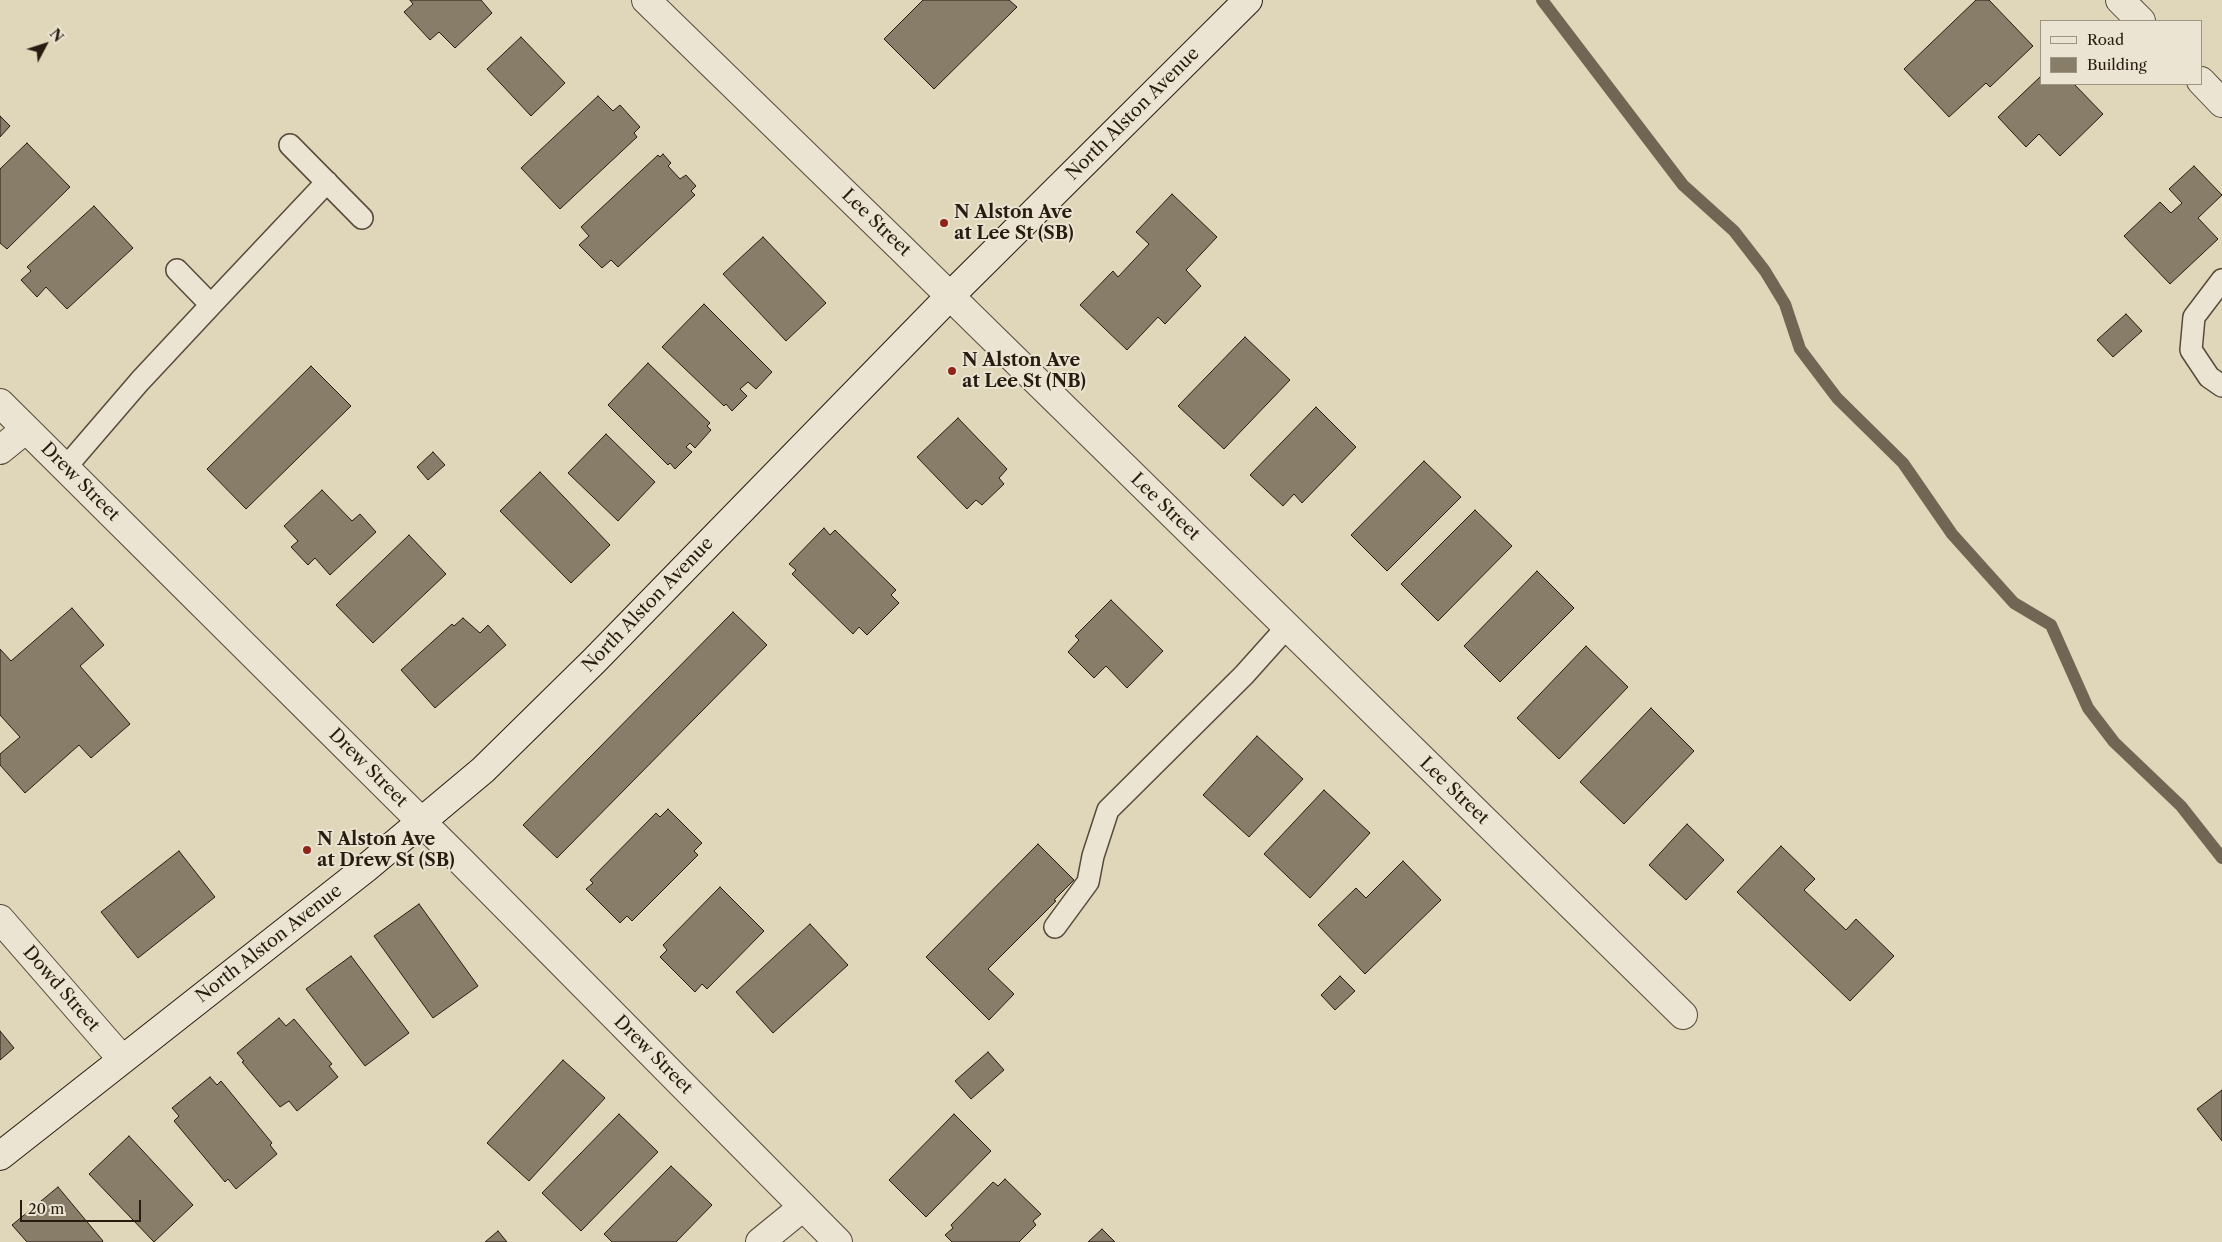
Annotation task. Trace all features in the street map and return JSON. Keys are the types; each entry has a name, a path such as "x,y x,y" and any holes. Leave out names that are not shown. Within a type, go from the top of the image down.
{"street":[{"name":"Lee Street","path":"646,0 1683,1015"},
{"name":"North Alston Avenue","path":"0,1156 366,868 482,770 594,661 949,297 1248,0"},
{"path":"2120,0 2140,20"},
{"path":"2202,82 2222,103"},
{"name":"Drew Street","path":"0,403 422,822 838,1242"},
{"path":"0,450 26,429"},
{"name":"Dowd Street","path":"0,920 122,1059"},
{"path":"760,1242 803,1207"}],"lane":[{"path":"290,145 362,218"},
{"path":"66,467 140,381 327,182"},
{"path":"177,270 211,305"},
{"path":"2222,280 2194,317 2191,350 2209,377 2222,386"},
{"path":"1055,928 1088,882 1093,856 1108,810 1244,675 1287,627"}],"building":[{"path":"410,0 481,0 492,13 455,48 439,32 430,40 404,12 413,4"},
{"path":"923,0 1009,0 1017,7 934,89 884,39"},
{"path":"1976,0 1989,0 2033,46 1990,87 1986,83 1949,117 1904,69"},
{"path":"521,37 565,83 531,116 487,69"},
{"path":"2040,77 2040,85 2075,85 2103,114 2060,156 2039,134 2026,147 1998,117"},
{"path":"598,96 613,111 620,105 640,127 634,133 637,137 560,209 521,168"},
{"path":"0,116 10,126 0,137"},
{"path":"27,143 70,187 7,249 0,243 0,169"},
{"path":"663,154 671,163 668,166 680,179 686,175 696,186 691,191 695,195 618,267 611,260 602,268 579,245 589,236 581,227 658,155 660,157"},
{"path":"2194,166 2222,195 2198,218 2218,239 2170,284 2124,236 2160,202 2171,213 2182,203 2169,189"},
{"path":"1172,194 1217,237 1186,270 1201,286 1165,324 1158,317 1127,350 1080,305 1113,271 1118,277 1149,244 1136,232"},
{"path":"94,206 133,248 67,309 46,287 37,297 21,280 31,271 27,267"},
{"path":"763,237 826,303 786,341 723,274"},
{"path":"704,304 772,372 756,389 748,382 740,389 747,396 732,411 726,404 724,406 662,347"},
{"path":"2126,314 2142,331 2113,357 2097,340"},
{"path":"1245,337 1290,380 1224,449 1178,406"},
{"path":"648,363 710,423 707,426 711,430 695,448 690,443 686,447 692,452 675,469 670,463 668,465 608,405"},
{"path":"311,366 351,406 246,509 207,469"},
{"path":"1316,407 1356,447 1302,503 1294,494 1283,506 1250,475"},
{"path":"958,418 1007,469 999,478 1004,484 982,505 976,500 967,509 917,457"},
{"path":"606,434 655,482 618,521 568,473"},
{"path":"433,452 445,465 428,480 417,467"},
{"path":"1424,461 1461,497 1387,571 1351,535"},
{"path":"540,472 610,545 571,583 500,511"},
{"path":"322,490 352,521 360,514 376,532 330,575 315,558 308,565 291,547 298,541 284,526"},
{"path":"1475,510 1512,546 1438,621 1401,584"},
{"path":"824,528 830,535 835,530 896,590 891,595 899,603 867,635 859,627 853,634 792,574 796,570 789,564"},
{"path":"409,535 446,574 373,643 336,605"},
{"path":"1537,571 1574,608 1500,682 1464,646"},
{"path":"1111,600 1163,651 1127,688 1106,666 1094,678 1068,652 1079,640 1075,636"},
{"path":"72,608 104,645 80,666 130,724 91,758 79,745 25,793 0,765 0,754 20,737 0,715 0,649 11,661"},
{"path":"733,612 767,645 557,858 523,825"},
{"path":"463,618 480,633 488,625 506,645 435,708 401,670 452,624 454,626"},
{"path":"1586,646 1628,687 1559,759 1517,718"},
{"path":"1651,708 1694,751 1624,824 1580,782"},
{"path":"1257,736 1303,779 1249,837 1203,795"},
{"path":"1324,790 1370,833 1310,898 1264,854"},
{"path":"668,809 702,843 694,851 698,855 632,921 627,916 620,923 586,889 593,883 590,880 656,813 660,817"},
{"path":"1687,824 1724,860 1686,900 1649,865"},
{"path":"1038,844 1074,880 1054,900 1056,901 988,969 1014,994 989,1020 926,957"},
{"path":"1781,846 1815,879 1804,890 1846,930 1856,919 1894,956 1850,1001 1737,892"},
{"path":"179,851 215,897 138,958 101,912"},
{"path":"1403,861 1441,900 1365,974 1318,925 1356,888 1366,898"},
{"path":"720,887 764,931 707,989 702,984 695,992 660,957 667,950 663,945"},
{"path":"419,904 478,986 433,1018 374,936"},
{"path":"810,924 848,965 773,1033 736,992"},
{"path":"351,956 409,1033 365,1066 306,989"},
{"path":"1340,976 1355,991 1335,1010 1321,995"},
{"path":"279,1018 286,1026 294,1019 332,1064 329,1066 338,1077 297,1111 289,1101 280,1107 242,1062 244,1061 237,1053"},
{"path":"0,1031 14,1048 0,1060"},
{"path":"988,1052 1004,1070 971,1099 955,1081"},
{"path":"563,1060 605,1098 529,1181 487,1143"},
{"path":"210,1077 217,1085 221,1081 272,1143 270,1145 277,1154 236,1189 228,1179 225,1182 174,1121 179,1116 172,1108"},
{"path":"2222,1090 2222,1141 2197,1109"},
{"path":"619,1114 658,1152 581,1231 542,1193"},
{"path":"954,1114 991,1151 926,1217 889,1180"},
{"path":"129,1136 193,1205 154,1242 89,1174"},
{"path":"671,1166 712,1205 676,1242 612,1242 604,1234"},
{"path":"1005,1179 1041,1214 1033,1221 1036,1225 1019,1242 952,1242 945,1235 953,1228 951,1225 993,1182 998,1186"},
{"path":"58,1187 102,1242 27,1242 12,1225"},
{"path":"1102,1229 1115,1242 1088,1242"},
{"path":"498,1231 507,1242 485,1242"}],"waterway":[{"path":"1542,0 1683,185 1734,231 1765,271 1785,304 1800,349 1837,398 1903,463 1952,534 2014,603 2051,625 2088,708 2114,742 2181,806 2222,858"}],"place":[{"name":"N Alston Ave at Lee St (SB)","path":"944,223"},
{"name":"N Alston Ave at Lee St (NB)","path":"952,371"},
{"name":"N Alston Ave at Drew St (SB)","path":"307,850"}]}
